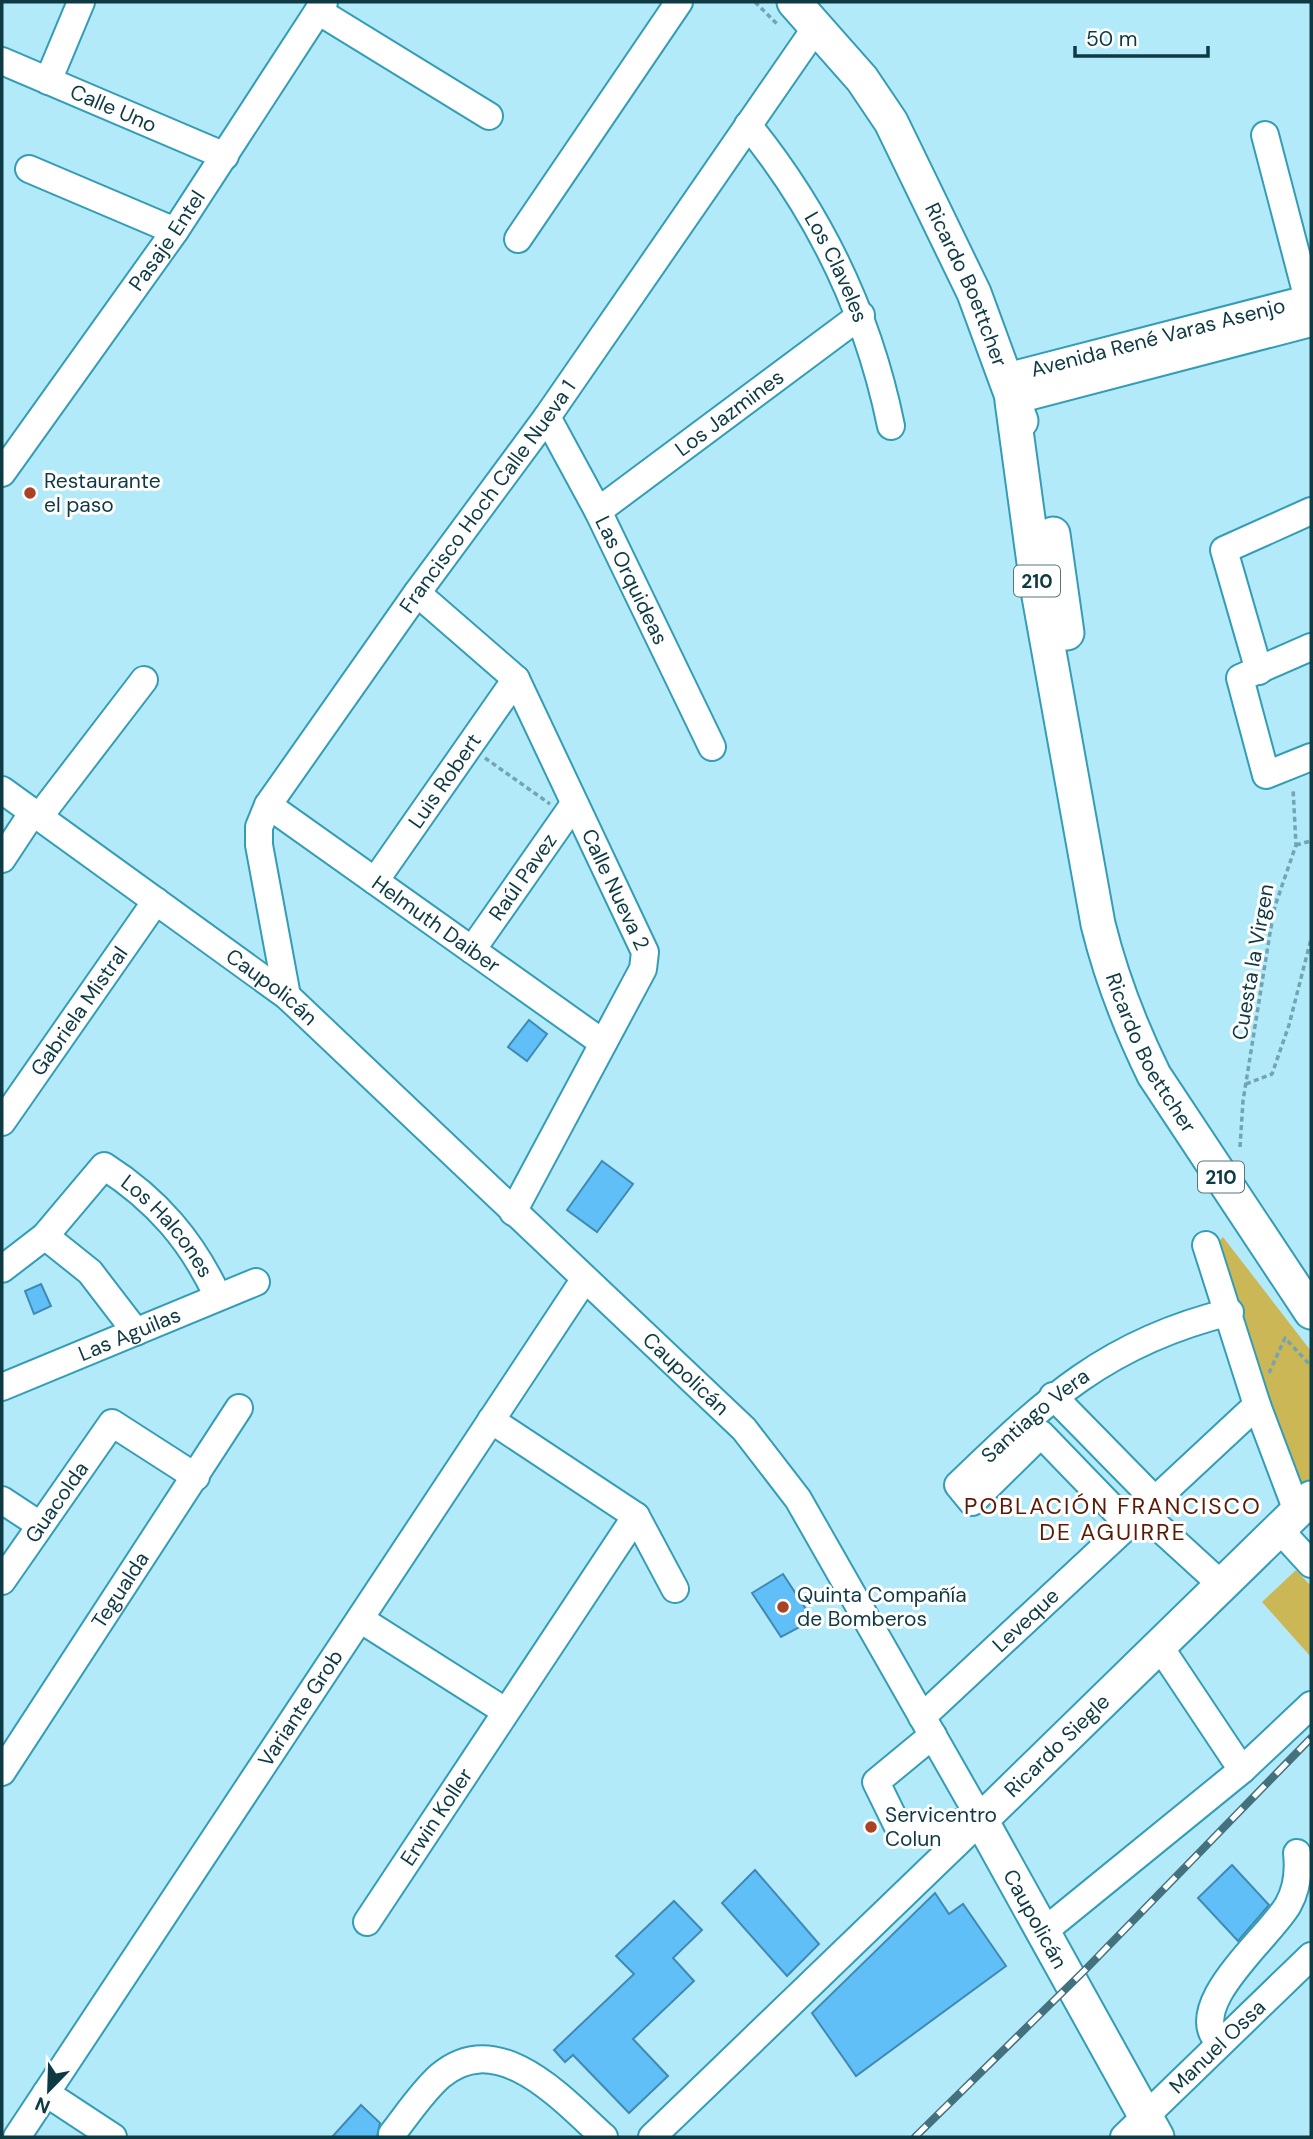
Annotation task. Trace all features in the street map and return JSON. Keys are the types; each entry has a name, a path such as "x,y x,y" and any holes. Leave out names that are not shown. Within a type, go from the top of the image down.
{"main road":[{"name":"Ricardo Boettcher","path":"770,2 811,33"},
{"name":"Ricardo Boettcher","path":"794,2 811,33 913,173 956,252 1037,463 1051,519 1068,650 1069,761 1107,963 1136,1038 1173,1107 1311,1312"},
{"name":"Ricardo Siegle","path":"981,1821 1296,1513"},
{"name":"Caupolicán","path":"981,1821 1043,1932 1142,2130"}],"street":[{"path":"48,80 81,2"},
{"path":"518,239 679,2"},
{"path":"321,6 489,116"},
{"name":"Pasaje Entel","path":"2,473 175,231 321,6"},
{"name":"Francisco Hoch Calle Nueva 1","path":"287,996 260,845 259,827 268,805 417,593 547,417 811,33"},
{"name":"Calle Uno","path":"2,61 225,156"},
{"name":"Los Claveles","path":"748,125 813,215 861,315 883,388 891,426"},
{"path":"1265,135 1310,308"},
{"path":"29,169 175,231"},
{"name":"Avenida René Varas Asenjo","path":"1008,389 1310,308"},
{"name":"Los Jazmines","path":"598,511 861,315"},
{"name":"Las Orquideas","path":"547,417 598,511 712,747"},
{"path":"1301,760 1266,775 1250,674 1224,550 1311,511"},
{"name":"Calle Nueva 2","path":"417,593 516,679 570,810 645,952 643,969 513,1212"},
{"path":"1250,674 1311,647"},
{"name":"Luis Robert","path":"375,881 516,679"},
{"path":"2,859 144,680"},
{"name":"Caupolicán","path":"2,790 287,996 584,1280 726,1411 774,1464 837,1564 981,1821"},
{"name":"Helmuth Daiber","path":"268,805 603,1043"},
{"name":"Raúl Pavez","path":"472,950 570,810"},
{"name":"Gabriela Mistral","path":"2,1122 156,901"},
{"name":"Los Halcones","path":"45,1236 104,1166 142,1192 175,1224 197,1256 218,1297"},
{"path":"2,1269 45,1236 90,1272 136,1332"},
{"path":"1206,1245 1311,1564"},
{"name":"Variante Grob","path":"17,2137 584,1280"},
{"name":"Las Aguilas","path":"2,1387 256,1282"},
{"name":"Santiago Vera","path":"1096,1491 1041,1434 972,1502 958,1485 1053,1396 1095,1366 1144,1339 1230,1312"},
{"path":"1053,1396 1121,1465 1142,1512"},
{"name":"Leveque","path":"981,1821 900,1831 876,1782 927,1726 1142,1512 1257,1405"},
{"name":"Tegualda","path":"2,1772 239,1408"},
{"path":"491,1420 636,1516 675,1589"},
{"name":"Guacolda","path":"2,1581 112,1423 196,1477"},
{"path":"1121,1465 1096,1491 1142,1512 1223,1586"},
{"path":"2,1500 40,1525"},
{"name":"Erwin Koller","path":"367,1922 636,1516"},
{"path":"360,1619 505,1711"},
{"path":"1160,1647 1242,1770"},
{"path":"1043,1932 1242,1770 1311,1705"},
{"name":"Ricardo Siegle","path":"652,2137 981,1821"},
{"path":"1220,2043 1209,2026 1210,2011 1240,1964 1288,1905 1297,1882 1297,1853"},
{"name":"Manuel Ossa","path":"1142,2130 1220,2043 1311,1956"},
{"path":"392,2134 440,2076 460,2065 483,2060 523,2069 603,2137"},
{"path":"46,2093 113,2137"}],"path":[{"path":"468,747 570,810"},
{"name":"Cuesta la Virgen","path":"1240,1147 1246,1084 1275,906 1296,845 1301,760"},
{"path":"1296,845 1311,841"},
{"name":"Cuesta la Virgen","path":"1246,1084 1272,1074 1289,1025 1311,939"},
{"path":"1274,1359 1285,1338 1311,1366"}],"shaded area":[{"path":"1223,1237 1311,1351 1311,1488 1300,1498 1214,1246"},
{"path":"1296,1570 1311,1586 1311,1657 1262,1602"}],"building":[{"path":"529,1020 547,1034 527,1061 508,1047"},
{"path":"602,1161 633,1184 597,1232 567,1210"},
{"path":"41,1284 51,1306 34,1314 25,1291"},
{"name":"Quinta Compañía de Bomberos","path":"783,1574 813,1620 781,1637 752,1593"},
{"path":"1232,1865 1269,1905 1238,1941 1198,1898"},
{"path":"755,1870 819,1944 787,1976 722,1903"},
{"path":"935,1893 949,1914 963,1904 1006,1966 856,2076 812,2013"},
{"path":"674,1901 702,1930 673,1958 694,1981 633,2039 668,2076 629,2113 573,2055 565,2062 554,2050 634,1974 616,1956"},
{"path":"361,2105 380,2123 377,2137 332,2137"}],"railway":[{"path":"915,2137 1085,1970 1311,1738"}],"place":[{"name":"Restaurante el paso","path":"30,493"},
{"name":"Quinta Compañía de Bomberos","path":"783,1607"},
{"name":"Servicentro Colun","path":"871,1827"}],"district":[{"name":"POBLACIÓN FRANCISCO DE AGUIRRE","path":"1113,1519"}]}
